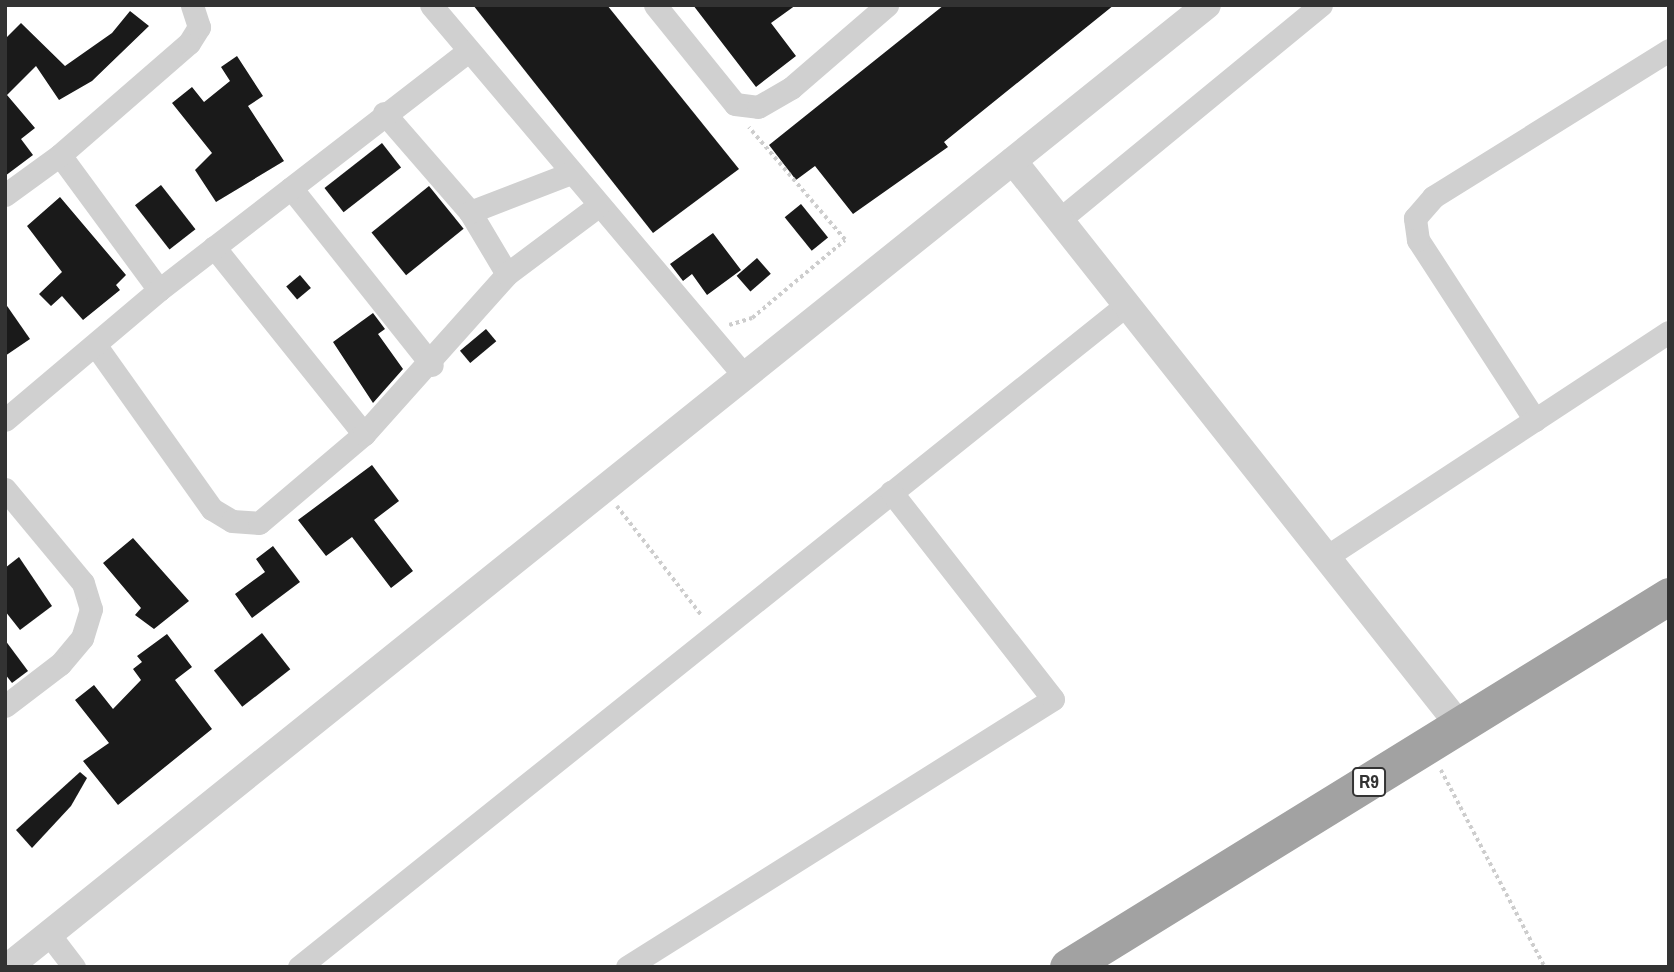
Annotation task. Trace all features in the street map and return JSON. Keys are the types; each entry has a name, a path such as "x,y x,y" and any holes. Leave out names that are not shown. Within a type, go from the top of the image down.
{"highway":[{"name":"R9","path":"1068,967 1669,596"}],"street":[{"path":"5,195 60,155 189,43 198,27 192,5"},
{"path":"431,5 745,377"},
{"path":"655,5 735,104 758,107 791,88 887,5"},
{"path":"8,967 1207,5"},
{"path":"1059,220 1321,5"},
{"path":"1535,420 1418,240 1415,218 1433,197 1669,50"},
{"path":"5,420 96,346 159,290 384,113 468,51"},
{"path":"384,113 470,212 507,275"},
{"path":"60,155 159,290"},
{"path":"1013,162 1460,726"},
{"path":"470,212 571,173"},
{"path":"291,188 432,365"},
{"path":"96,346 212,509 232,521 259,523 365,434 432,365 507,275 598,206"},
{"path":"214,247 365,434"},
{"path":"299,967 714,632 1126,305"},
{"path":"1326,557 1669,332"},
{"path":"5,489 83,583 91,609 82,638 60,664 5,706"},
{"path":"627,967 1053,699 891,492"},
{"path":"48,933 74,967"}],"path":[{"path":"708,335 752,318 845,240 735,104"},
{"path":"604,489 714,632"},
{"path":"1429,746 1545,967"}],"building":[{"path":"473,5 607,5 739,169 653,233"},
{"path":"693,5 796,5 771,23 796,56 756,87"},
{"path":"944,5 1114,5 944,142 948,147 853,214 815,166 796,180 769,145"},
{"path":"130,11 149,26 92,81 59,100 36,66 7,95 35,128 21,139 33,155 5,176 5,39 21,23 65,66 112,33"},
{"path":"237,56 263,96 248,106 284,161 216,202 195,170 212,153 172,103 192,87 204,102 230,81 221,67"},
{"path":"382,143 401,167 344,212 324,188"},
{"path":"161,185 195,229 169,249 135,205"},
{"path":"429,186 464,229 406,275 371,233"},
{"path":"60,197 126,275 116,285 120,290 83,320 62,296 51,306 39,294 62,272 27,226"},
{"path":"801,204 828,237 812,251 785,217"},
{"path":"713,233 741,270 707,295 692,274 683,281 670,264"},
{"path":"757,258 771,274 750,292 737,276"},
{"path":"300,275 311,288 297,300 286,287"},
{"path":"5,303 30,339 5,356"},
{"path":"373,313 385,329 378,334 403,369 373,403 333,342"},
{"path":"486,329 496,341 470,363 460,351"},
{"path":"372,465 399,501 374,520 413,571 391,588 352,537 326,556 298,520"},
{"path":"133,538 189,601 154,629 135,615 141,608 103,563"},
{"path":"273,546 300,582 252,618 235,594 265,572 256,559"},
{"path":"19,557 52,606 20,630 5,611 5,568"},
{"path":"262,633 290,669 242,707 214,671"},
{"path":"167,634 192,667 175,680 212,729 118,805 83,761 109,743 75,700 94,685 113,709 141,680 133,669 142,662 137,656"},
{"path":"5,640 28,671 12,683 5,674"},
{"path":"80,772 87,778 71,806 32,848 16,830"}]}
